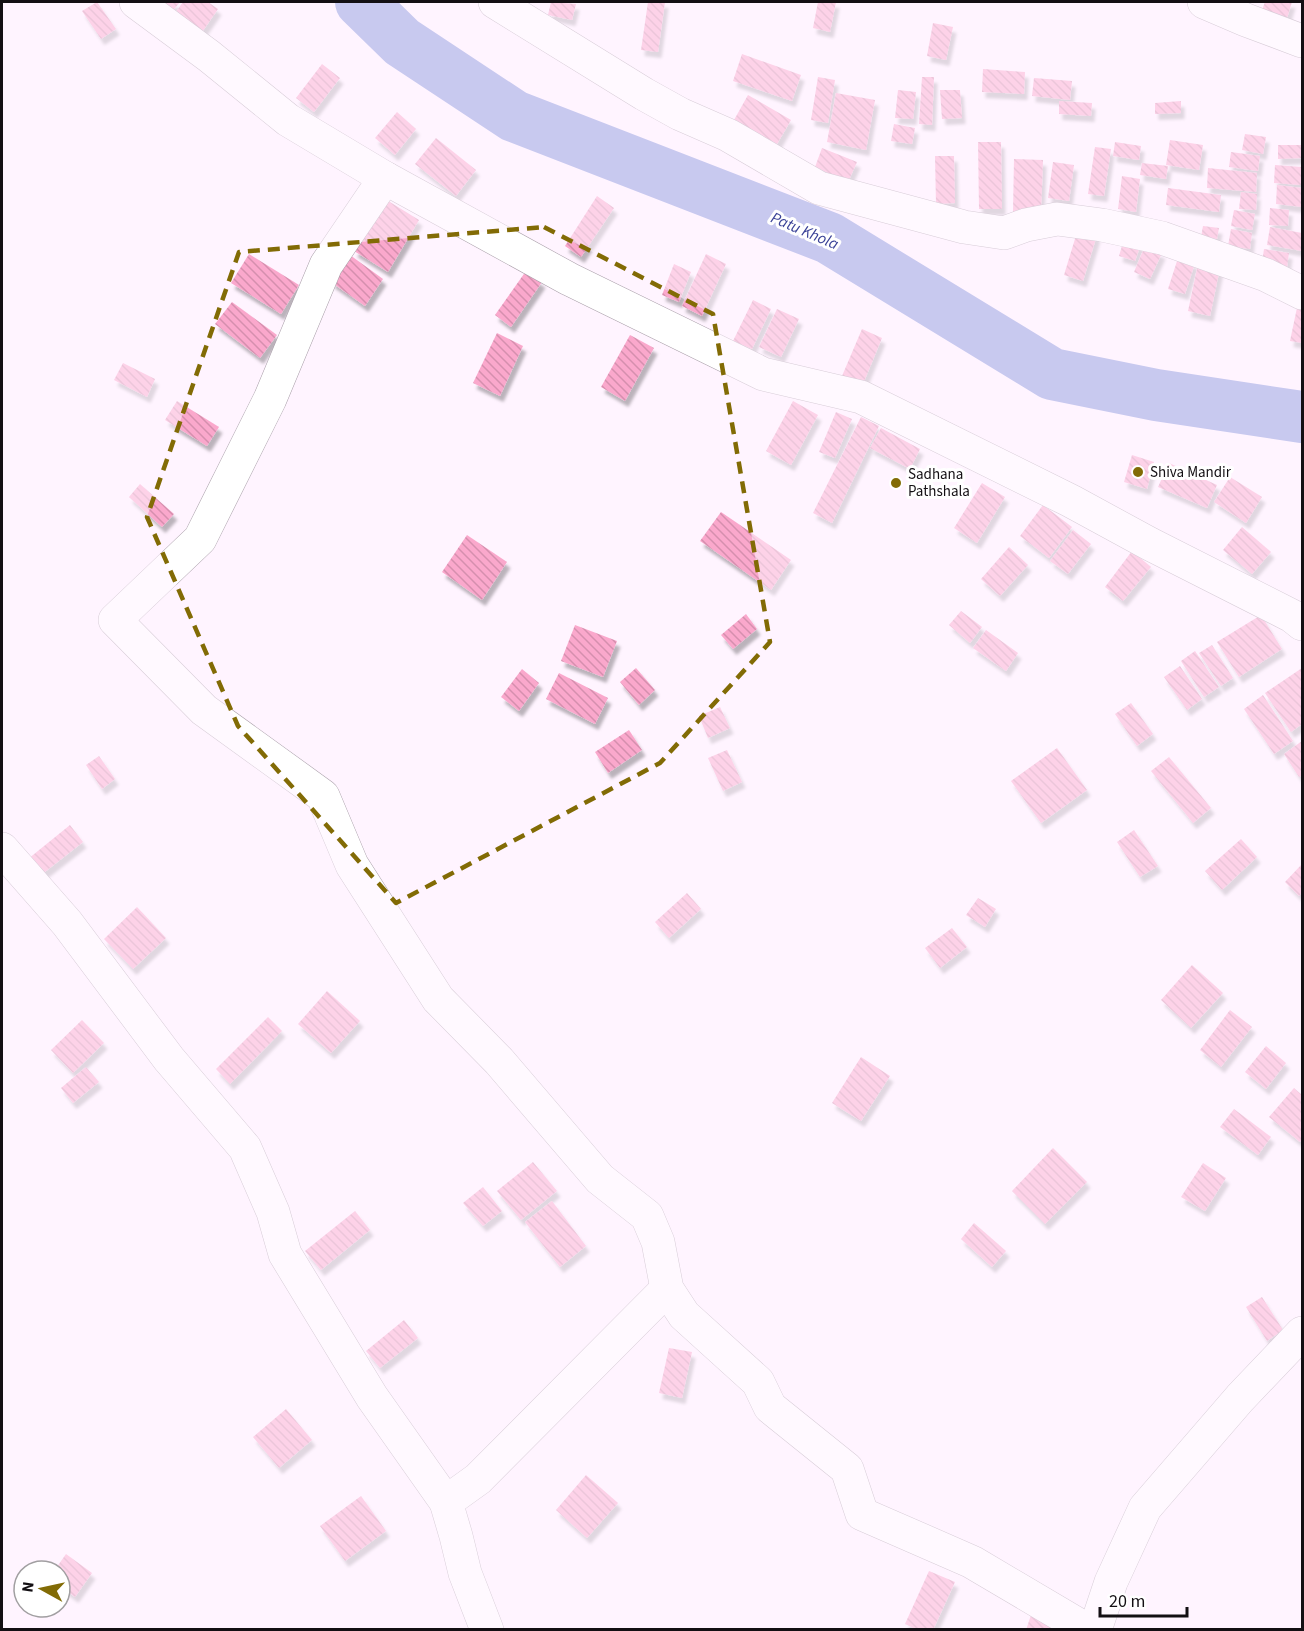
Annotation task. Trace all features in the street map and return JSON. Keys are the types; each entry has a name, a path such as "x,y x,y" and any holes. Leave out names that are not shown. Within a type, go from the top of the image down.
{"street":[{"path":"136,2 209,56 288,120 385,178 568,279 763,374 861,397 1071,501 1292,616 1302,624"},
{"path":"495,2 644,94 680,114 728,135 819,188 964,226 1004,233 1026,225 1057,219 1102,225 1162,238 1266,275 1302,293"},
{"path":"1204,2 1302,41"},
{"path":"385,178 326,265 270,399 200,539 115,620 204,710 323,796 352,865 438,999 499,1061 600,1179 647,1216 658,1242 667,1289 684,1314 758,1382 770,1407 847,1469 862,1514 972,1562 1087,1629"},
{"path":"2,849 67,923 170,1059 245,1148 273,1212 285,1254 372,1396 446,1502 465,1573 487,1629"},
{"path":"446,1502 478,1479 667,1289"},
{"path":"1095,1629 1111,1582 1145,1508 1240,1398 1302,1333"}],"highlighted area":[{"path":"544,227 713,314 770,642 660,763 396,903 238,726 147,517 239,252"}],"building":[{"path":"97,2 116,29 101,39 82,11"},
{"path":"158,2 180,2 171,13"},
{"path":"183,2 208,2 218,9 200,35 173,16"},
{"path":"551,2 576,4 572,20 548,15"},
{"path":"648,2 665,2 658,52 641,50"},
{"path":"818,2 836,2 830,32 813,28"},
{"path":"1265,2 1292,2 1287,18 1262,10"},
{"path":"933,23 953,27 946,60 927,56"},
{"path":"742,54 801,75 792,101 733,81"},
{"path":"322,64 340,78 314,112 296,98"},
{"path":"983,69 1025,72 1024,94 982,92"},
{"path":"818,77 835,80 828,123 811,120"},
{"path":"922,77 934,77 932,125 919,124"},
{"path":"1034,78 1072,81 1070,100 1032,96"},
{"path":"898,90 916,92 913,119 895,118"},
{"path":"940,90 960,90 962,118 942,119"},
{"path":"836,93 875,100 866,150 827,142"},
{"path":"748,95 791,120 777,144 734,120"},
{"path":"1059,101 1092,103 1091,116 1059,114"},
{"path":"1181,101 1181,113 1155,114 1155,103"},
{"path":"397,112 416,129 395,155 375,138"},
{"path":"894,124 915,128 912,144 891,141"},
{"path":"1245,134 1266,137 1263,154 1242,150"},
{"path":"436,138 476,170 456,196 415,164"},
{"path":"1170,140 1203,145 1199,170 1166,165"},
{"path":"978,142 1001,142 1002,209 979,209"},
{"path":"1115,142 1141,146 1139,160 1113,156"},
{"path":"1278,145 1302,145 1302,158 1278,159"},
{"path":"1095,147 1111,149 1104,196 1088,194"},
{"path":"822,148 857,162 848,182 815,167"},
{"path":"1231,152 1260,156 1258,171 1229,167"},
{"path":"935,156 954,156 955,203 936,204"},
{"path":"1014,159 1043,160 1041,212 1013,212"},
{"path":"1053,162 1074,165 1069,201 1048,198"},
{"path":"1142,163 1168,166 1166,179 1140,175"},
{"path":"1275,165 1302,167 1301,185 1274,183"},
{"path":"1208,168 1257,173 1256,192 1207,188"},
{"path":"1122,176 1140,179 1136,212 1118,209"},
{"path":"1277,185 1302,188 1302,207 1276,204"},
{"path":"1168,188 1221,195 1219,212 1166,205"},
{"path":"1241,192 1257,194 1256,210 1239,209"},
{"path":"597,196 614,208 581,257 565,246"},
{"path":"385,199 419,220 388,272 354,251"},
{"path":"1270,208 1289,210 1288,226 1269,225"},
{"path":"1234,210 1255,214 1252,230 1231,226"},
{"path":"1203,226 1219,228 1217,239 1201,237"},
{"path":"1270,227 1302,233 1302,251 1267,245"},
{"path":"1078,229 1097,235 1083,281 1064,275"},
{"path":"1231,229 1252,233 1250,249 1228,246"},
{"path":"1124,239 1141,244 1135,261 1119,256"},
{"path":"1145,246 1162,253 1150,279 1134,272"},
{"path":"1264,249 1289,253 1287,267 1262,263"},
{"path":"249,254 299,285 281,314 231,283"},
{"path":"706,254 726,264 702,316 682,306"},
{"path":"350,255 383,279 365,306 331,282"},
{"path":"1178,258 1195,263 1185,294 1168,289"},
{"path":"674,264 691,272 679,302 662,295"},
{"path":"1198,264 1220,268 1210,316 1188,311"},
{"path":"526,271 542,282 511,327 495,315"},
{"path":"753,300 771,309 752,349 733,341"},
{"path":"232,302 277,335 260,358 215,324"},
{"path":"1298,303 1302,304 1302,343 1290,341"},
{"path":"777,309 799,319 781,357 759,347"},
{"path":"862,329 882,338 863,384 842,376"},
{"path":"497,333 523,346 500,396 473,383"},
{"path":"630,335 654,348 625,401 601,387"},
{"path":"123,363 155,379 147,397 114,380"},
{"path":"177,401 219,427 207,446 165,420"},
{"path":"793,401 818,415 791,465 766,451"},
{"path":"836,412 852,419 835,458 819,452"},
{"path":"861,417 879,426 832,523 813,513"},
{"path":"881,428 920,449 910,469 870,448"},
{"path":"1132,455 1154,462 1147,489 1124,482"},
{"path":"1169,463 1217,485 1207,508 1158,487"},
{"path":"1230,477 1262,497 1246,523 1214,502"},
{"path":"982,483 1005,497 977,543 954,528"},
{"path":"140,484 174,514 162,527 129,497"},
{"path":"1043,505 1072,527 1049,558 1020,536"},
{"path":"721,512 791,560 771,590 700,541"},
{"path":"1242,527 1271,552 1252,574 1223,550"},
{"path":"1073,530 1091,544 1068,574 1050,561"},
{"path":"467,535 507,562 482,600 442,572"},
{"path":"1009,547 1028,565 1000,596 981,579"},
{"path":"1132,551 1151,567 1123,601 1105,587"},
{"path":"961,611 982,627 970,643 949,625"},
{"path":"746,614 757,629 733,649 721,635"},
{"path":"1261,615 1282,649 1239,677 1217,642"},
{"path":"575,625 617,641 603,677 561,661"},
{"path":"986,630 1018,653 1006,671 973,648"},
{"path":"1212,645 1233,678 1221,686 1199,653"},
{"path":"1195,651 1219,687 1204,697 1181,661"},
{"path":"1180,666 1202,699 1187,710 1164,677"},
{"path":"636,668 655,690 639,705 620,682"},
{"path":"1302,668 1302,724 1291,732 1265,693"},
{"path":"522,669 539,683 519,711 501,697"},
{"path":"559,673 608,698 595,724 546,699"},
{"path":"1263,695 1293,741 1274,754 1244,709"},
{"path":"1131,703 1153,734 1137,746 1115,714"},
{"path":"720,707 730,728 708,738 699,716"},
{"path":"629,730 642,750 608,773 595,752"},
{"path":"1302,741 1302,775 1299,777 1284,754"},
{"path":"1057,748 1087,790 1041,823 1011,781"},
{"path":"727,750 742,782 723,791 708,758"},
{"path":"99,756 115,779 102,789 86,765"},
{"path":"1169,757 1211,808 1193,823 1151,771"},
{"path":"70,825 83,842 41,875 28,859"},
{"path":"1134,830 1158,866 1140,877 1117,842"},
{"path":"1241,839 1257,857 1222,890 1205,871"},
{"path":"1302,864 1302,892 1299,896 1285,882"},
{"path":"687,893 701,909 669,938 655,922"},
{"path":"978,898 996,909 985,927 966,915"},
{"path":"137,907 166,938 133,969 104,939"},
{"path":"952,928 967,947 940,968 925,948"},
{"path":"1192,965 1223,993 1191,1028 1161,1000"},
{"path":"327,991 360,1021 331,1053 298,1024"},
{"path":"1230,1010 1252,1027 1221,1067 1200,1050"},
{"path":"268,1017 282,1031 230,1084 216,1069"},
{"path":"82,1020 104,1043 73,1073 51,1050"},
{"path":"1266,1046 1286,1063 1266,1089 1245,1072"},
{"path":"861,1057 890,1076 861,1121 832,1103"},
{"path":"86,1067 99,1082 73,1103 61,1088"},
{"path":"1294,1088 1302,1095 1302,1139 1300,1142 1269,1117"},
{"path":"1234,1109 1271,1137 1258,1155 1220,1127"},
{"path":"1053,1148 1087,1182 1045,1224 1012,1191"},
{"path":"533,1162 557,1191 521,1220 497,1191"},
{"path":"1203,1163 1226,1178 1205,1211 1181,1197"},
{"path":"483,1187 502,1211 483,1226 463,1203"},
{"path":"552,1201 586,1246 560,1267 525,1222"},
{"path":"355,1211 370,1230 321,1270 305,1251"},
{"path":"974,1223 1006,1251 992,1267 961,1239"},
{"path":"1262,1297 1283,1330 1267,1341 1246,1307"},
{"path":"404,1320 418,1338 380,1368 366,1351"},
{"path":"669,1348 692,1352 682,1398 659,1393"},
{"path":"286,1409 312,1440 279,1468 253,1437"},
{"path":"586,1475 618,1503 587,1538 556,1510"},
{"path":"361,1496 386,1531 345,1561 320,1526"},
{"path":"66,1554 92,1573 75,1597 72,1595 72,1559 62,1559"},
{"path":"929,1571 955,1582 933,1630 918,1630 905,1624"},
{"path":"1031,1615 1069,1630 1026,1630"}],"waterway":[{"name":"Patu Khola","path":"361,2 402,42 514,116 829,238 1052,374 1156,395 1302,417"}],"place":[{"name":"Shiva Mandir","path":"1138,472"},
{"name":"Sadhana Pathshala","path":"896,483"}]}
